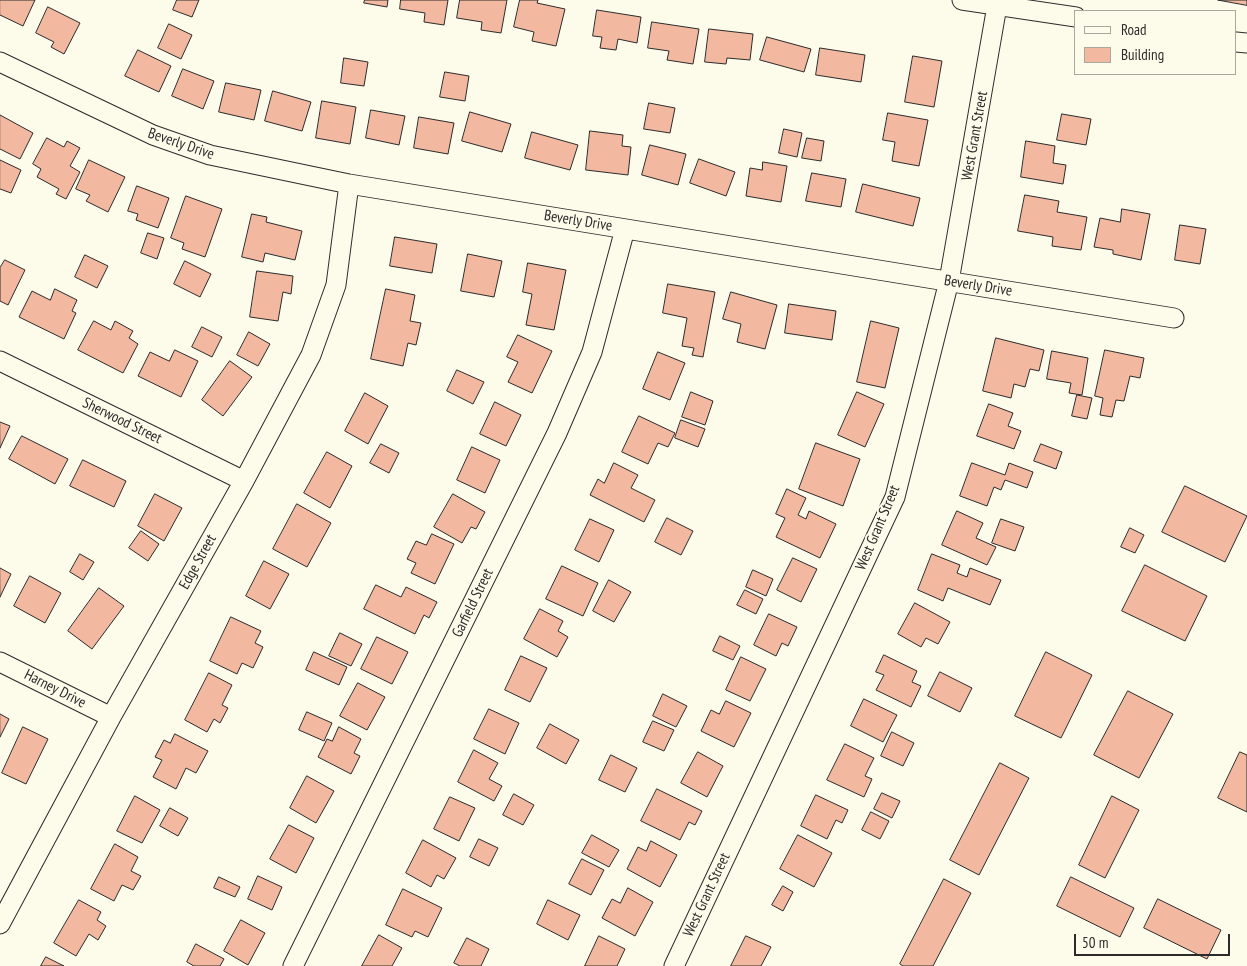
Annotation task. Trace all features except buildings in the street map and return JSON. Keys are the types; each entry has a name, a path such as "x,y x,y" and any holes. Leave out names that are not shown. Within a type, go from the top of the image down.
{"street":[{"path":"962,0 998,3 1074,18"},
{"name":"West Grant Street","path":"674,966 895,497 949,281 998,3"},
{"name":"Beverly Drive","path":"0,62 153,136 210,155 349,184 1174,318"},
{"name":"Edge Street","path":"0,924 111,717 244,481 311,355 336,285 349,184"},
{"name":"Garfield Street","path":"293,966 557,433 592,352 625,229"},
{"name":"Sherwood Street","path":"0,361 244,481"},
{"name":"Harney Drive","path":"0,662 111,717"}]}
